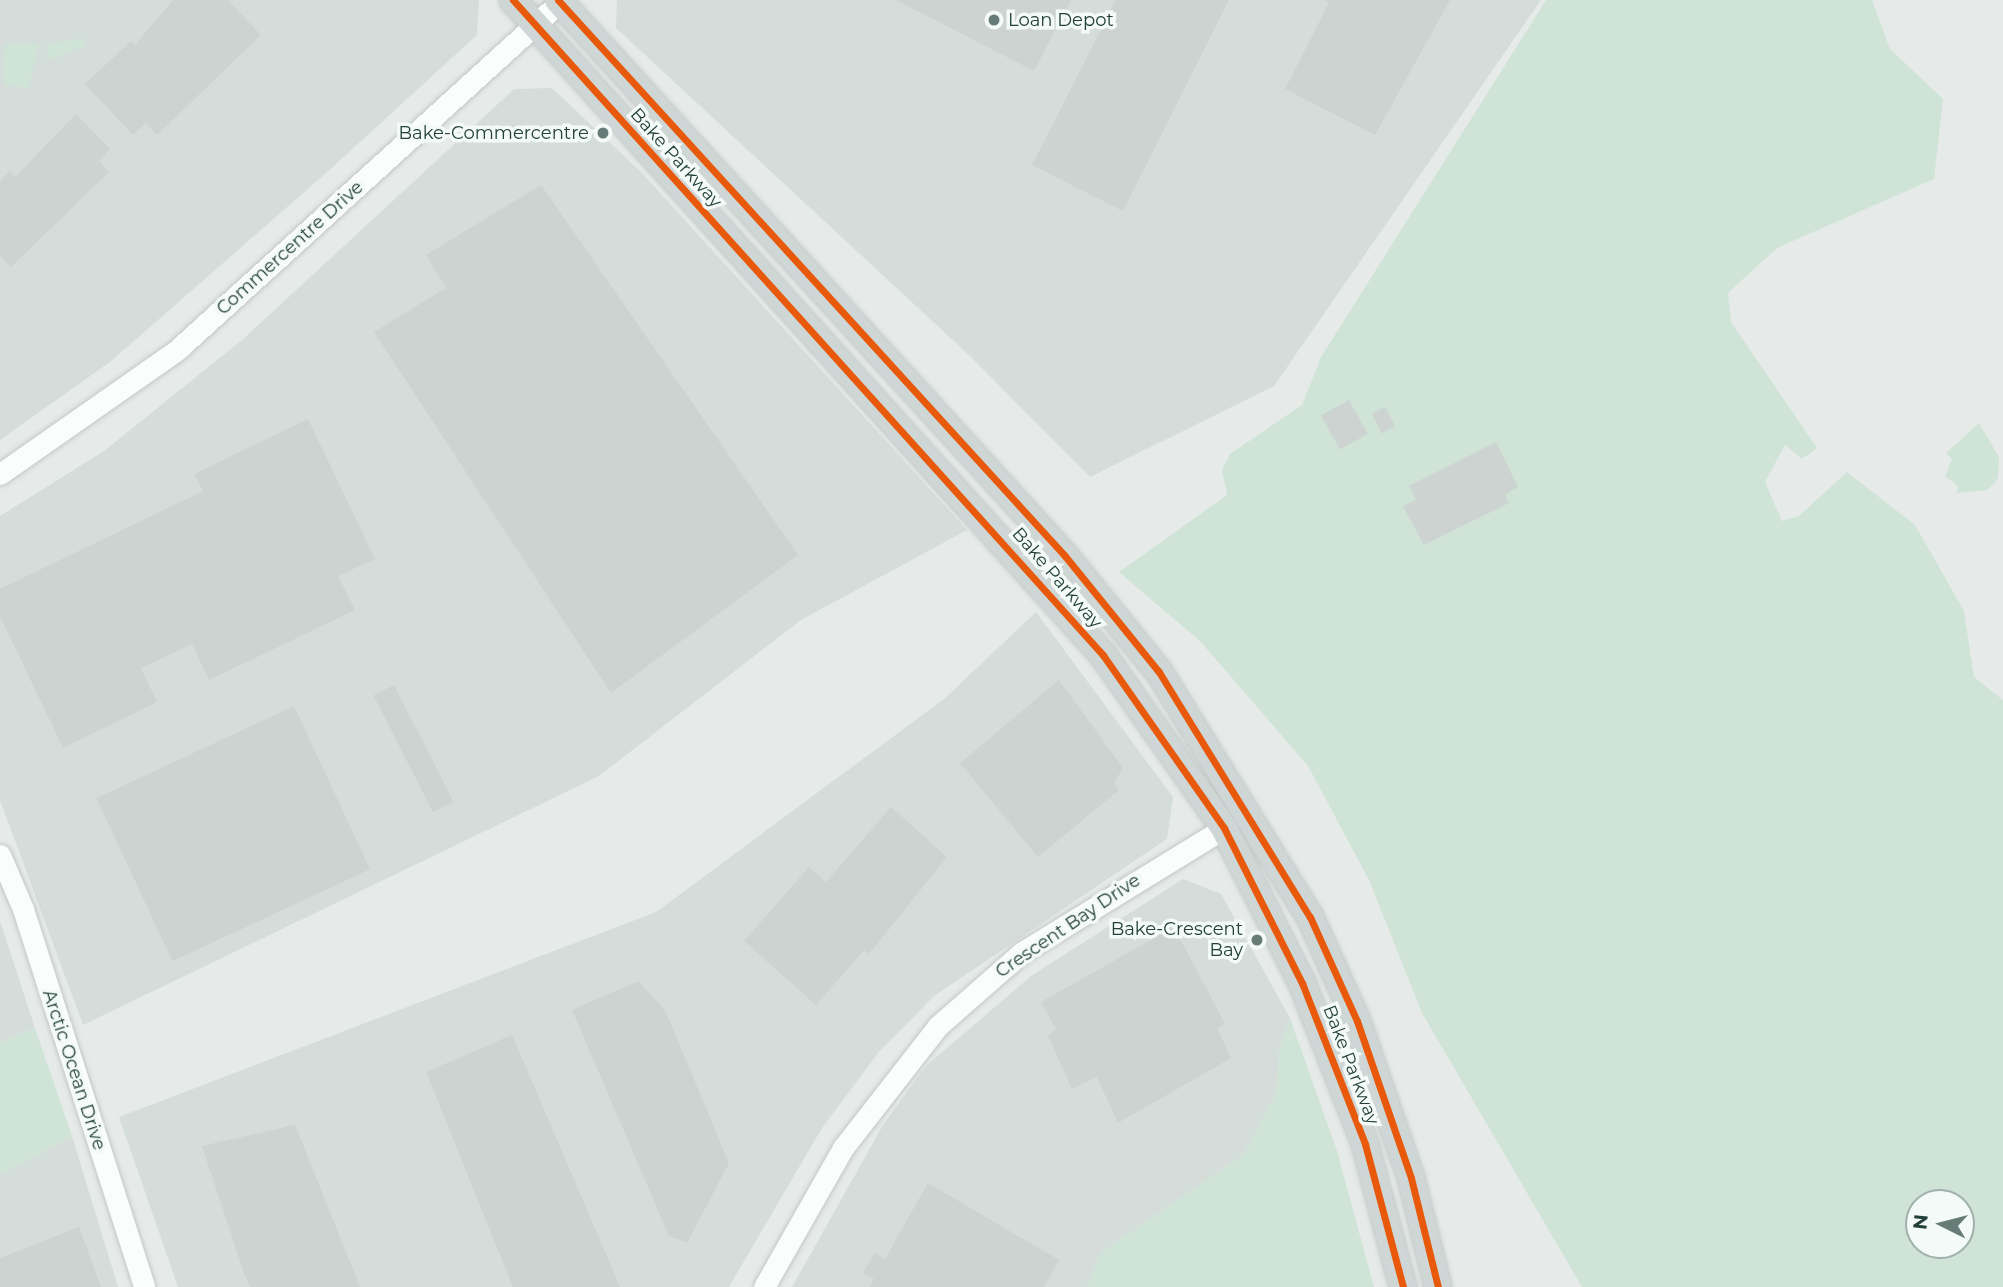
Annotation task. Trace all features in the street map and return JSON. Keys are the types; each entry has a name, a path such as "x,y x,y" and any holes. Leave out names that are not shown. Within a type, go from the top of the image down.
{"main road":[{"name":"Bake Parkway","path":"513,0 1103,655 1224,828 1302,983 1365,1144 1403,1287"},
{"name":"Bake Parkway","path":"560,1 1065,556 1158,672 1310,917 1370,1060 1411,1178 1438,1287"},
{"path":"1224,828 1234,829 1261,861 1339,1027 1370,1060"}],"street":[{"name":"Commercentre Drive","path":"0,474 169,356 560,1"},
{"name":"Crescent Bay Drive","path":"764,1287 843,1148 938,1026 1021,953 1224,828"},
{"name":"Arctic Ocean Drive","path":"0,855 23,909 144,1287"}],"shaded area":[{"path":"0,0 479,0 477,35 325,174 110,362 0,440"},
{"path":"617,0 1541,0 1274,386 1090,477 971,357 616,28"},
{"path":"552,88 641,172 967,530 801,620 599,776 83,1025 0,800 0,516 104,451 242,340 514,89"},
{"path":"1036,612 1173,797 1167,839 934,996 878,1053 822,1128 729,1287 178,1287 119,1117 656,912 944,699"},
{"path":"1183,879 1221,894 1290,1018 1279,1051 1277,1094 1243,1155 1101,1253 1087,1287 792,1287 883,1125 926,1066 1031,976"},
{"path":"0,921 35,1028 0,1043"},
{"path":"72,1136 118,1287 0,1287 0,1174"}],"green space":[{"path":"1546,0 1872,0 1890,49 1943,99 1934,179 1777,248 1728,293 1731,322 1817,448 1802,459 1785,445 1765,482 1782,521 1799,516 1847,472 1915,525 1964,611 1974,677 2003,700 2003,1287 1582,1287 1422,1013 1369,880 1308,766 1200,641 1119,572 1227,495 1222,470 1230,454 1302,405 1321,357"},
{"path":"84,38 85,46 48,60 47,44"},
{"path":"5,44 38,44 29,88 4,85"},
{"path":"1979,423 1999,457 1998,478 1988,490 1957,493 1958,486 1945,476 1952,459 1946,453"},
{"path":"1290,1018 1337,1151 1374,1287 1087,1287 1101,1253 1243,1155 1277,1094 1279,1051"},
{"path":"35,1028 72,1136 0,1174 0,1043"}],"building":[{"path":"173,0 228,0 261,35 157,135 146,123 133,135 85,84 131,41 135,45"},
{"name":"Loan Depot","path":"896,0 1071,0 1034,71"},
{"path":"1116,0 1229,0 1123,211 1032,165"},
{"path":"1324,0 1450,0 1375,135 1285,89 1329,3"},
{"path":"76,114 110,149 99,161 109,172 11,267 0,256 0,181 10,171 15,177"},
{"path":"541,185 798,555 611,693 374,332 446,288 426,255"},
{"path":"1349,400 1368,434 1340,450 1321,416"},
{"path":"1385,407 1395,427 1382,433 1372,414"},
{"path":"308,419 375,559 338,576 355,610 209,680 192,644 141,668 157,702 63,748 0,616 0,589 203,491 194,474"},
{"path":"1496,442 1518,487 1505,495 1509,503 1424,545 1403,506 1416,500 1409,486"},
{"path":"1059,680 1123,768 1114,783 1119,790 1038,857 960,763"},
{"path":"394,685 453,802 433,812 374,695"},
{"path":"294,706 370,869 172,961 96,798"},
{"path":"891,807 947,857 869,954 864,950 816,1005 744,941 809,867 826,882"},
{"path":"1174,927 1225,1024 1217,1028 1231,1058 1118,1123 1097,1077 1072,1089 1048,1036 1056,1029 1041,1002"},
{"path":"638,981 665,1010 729,1163 687,1243 669,1236 572,1010"},
{"path":"512,1035 620,1287 513,1287 426,1072"},
{"path":"295,1125 360,1287 250,1287 245,1276 202,1146"},
{"path":"928,1183 1059,1260 1044,1287 870,1287 874,1279 863,1273 875,1253 885,1259"},
{"path":"79,1227 101,1287 0,1287 0,1258"}],"cycle path":[{"path":"513,0 1103,655 1224,828 1302,983 1365,1144 1403,1287"},
{"path":"558,0 1065,556 1159,672 1310,917 1357,1021 1411,1178 1438,1287"}],"place":[{"name":"Loan Depot","path":"994,20"},
{"name":"Bake-Commercentre","path":"603,133"},
{"name":"Bake-Crescent Bay","path":"1257,940"}]}
